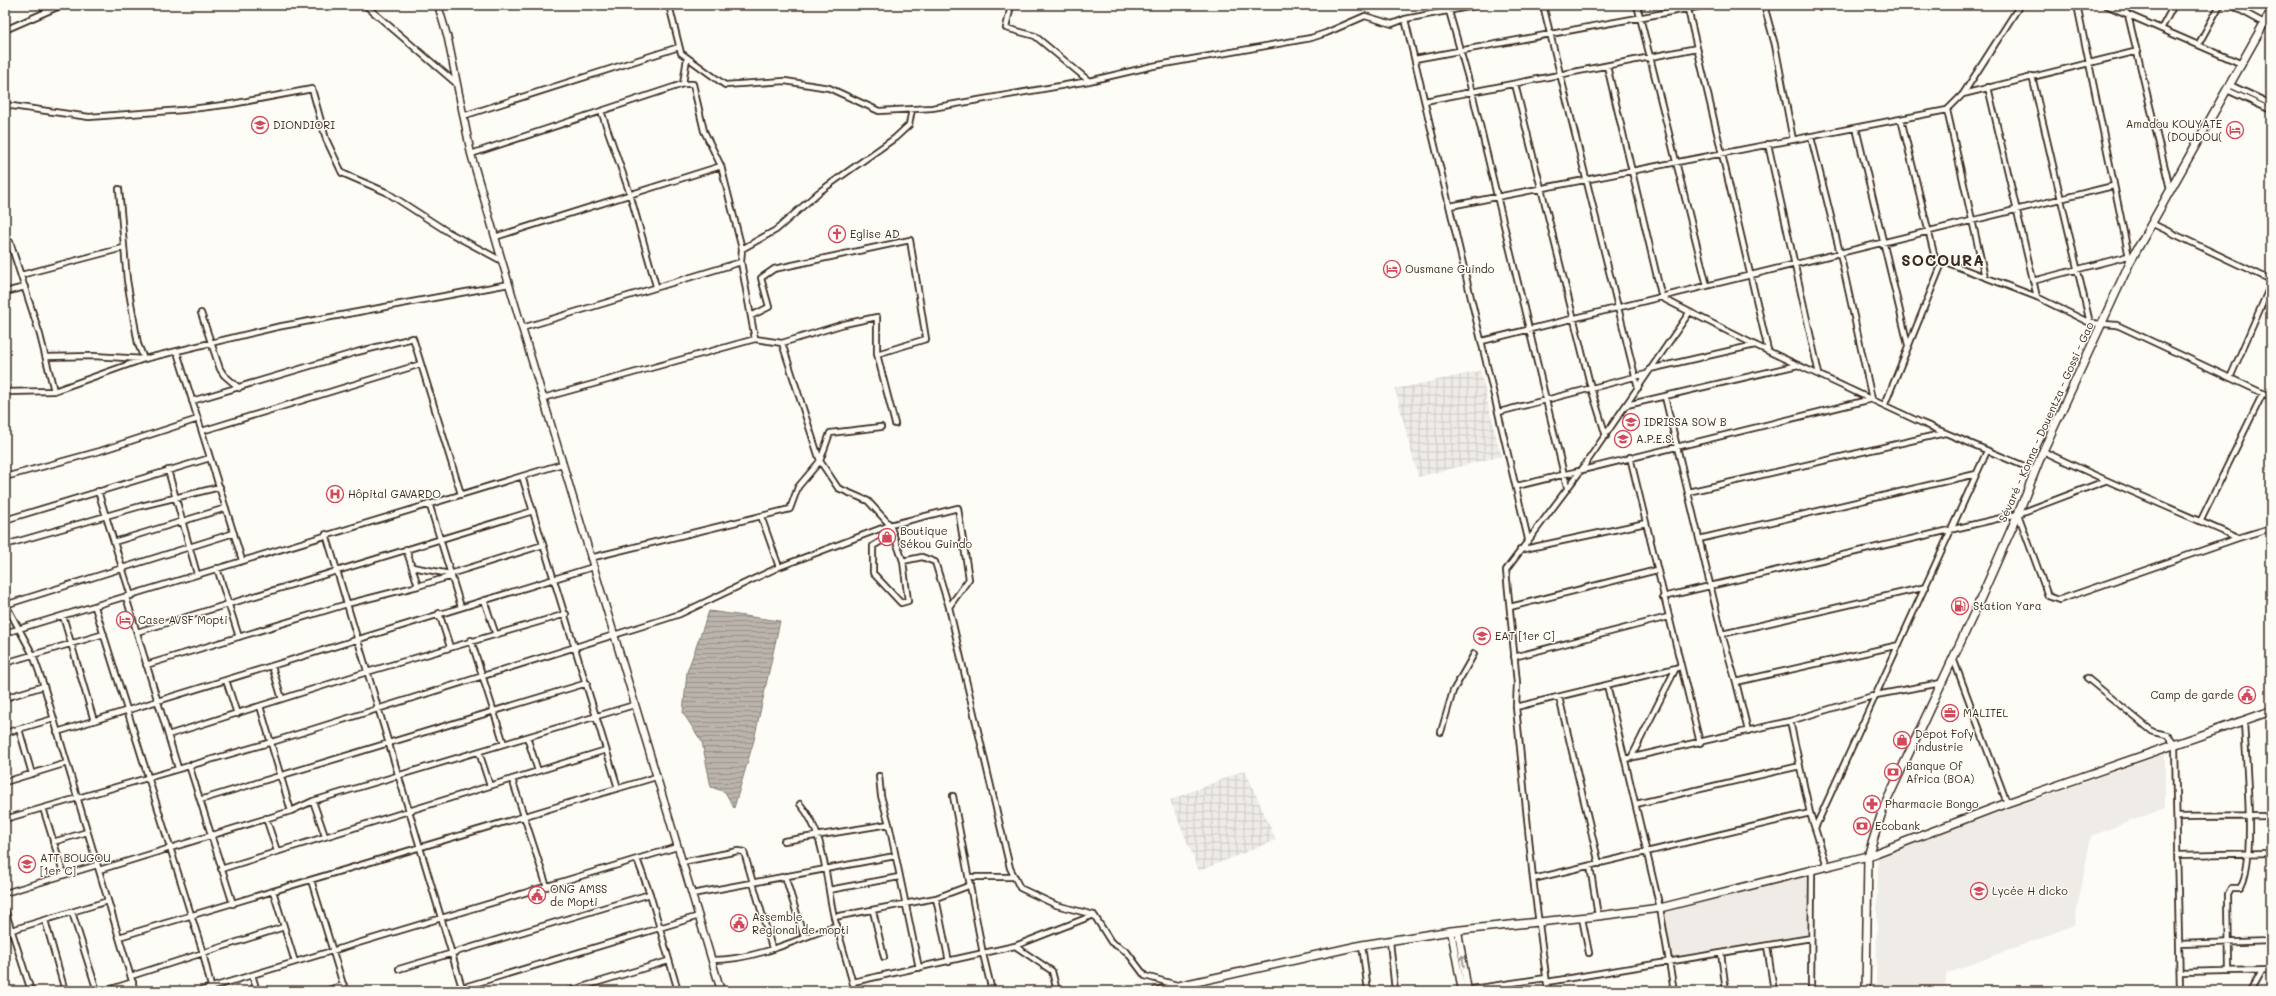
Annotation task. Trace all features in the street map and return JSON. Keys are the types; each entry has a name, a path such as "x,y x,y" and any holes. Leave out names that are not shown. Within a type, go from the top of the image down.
{"main road":[{"name":"Sévaré - Konna - Douentza - Gossi - Gao","path":"1866,991 1868,856 1883,809 1942,683 2018,514 2043,451 2129,259 2153,224 2170,189 2271,11"},
{"path":"1156,991 1362,945 1455,931 1582,918 1660,908 1868,856 2007,803 2271,711"}],"street":[{"path":"5,30 62,5"},
{"path":"366,5 457,84"},
{"path":"438,5 457,84 471,154 508,284 592,567 721,991"},
{"path":"669,5 681,53 725,85 785,81 829,88 879,111 932,108 1088,81 1153,66 1311,38 1326,34 1365,16 1392,24 1406,19 1479,5"},
{"path":"1007,5 1010,10 1006,28 1035,36 1088,81"},
{"path":"1543,5 1638,388"},
{"path":"1637,5 1707,286"},
{"path":"1415,59 1640,19 1687,7 1708,5"},
{"path":"1764,5 1775,45 1793,140"},
{"path":"1450,206 1947,110 1963,94 2020,5"},
{"path":"2033,281 2129,259 2077,5"},
{"path":"2106,5 2242,64"},
{"path":"2129,5 2126,14 2138,50 2170,189"},
{"path":"2161,29 2174,5"},
{"path":"2198,45 2220,5"},
{"path":"2231,5 2264,23"},
{"path":"1687,7 1768,350"},
{"path":"1449,11 1472,92 1496,198 1567,488"},
{"path":"1406,19 1517,486 1528,539"},
{"path":"463,116 679,47"},
{"path":"1425,101 1697,48"},
{"path":"1963,94 2138,50"},
{"path":"683,84 688,58"},
{"path":"1607,66 1662,298 1689,314 1755,346 1768,350 1946,433 2036,471"},
{"path":"2032,76 2090,323"},
{"path":"471,154 683,84 693,84 704,130 721,166 742,249 741,262 755,339"},
{"path":"1515,84 1591,388 1606,436"},
{"path":"2228,87 2271,104"},
{"path":"2228,87 2271,110"},
{"path":"5,105 89,117 183,110 245,102 312,88 326,139 342,173 386,192 448,232 502,261"},
{"path":"1988,88 2037,297"},
{"path":"742,249 776,230 818,192 895,138 909,124 912,109"},
{"path":"1947,110 1985,277"},
{"path":"601,111 630,194 656,286"},
{"path":"1901,119 1935,258 2037,297 2090,323 2117,325 2271,397"},
{"path":"1856,128 1908,346"},
{"path":"1811,137 1840,254 1872,399"},
{"path":"1768,144 1793,264 1819,374"},
{"path":"495,237 721,166"},
{"path":"1482,341 1618,307 1662,298 1793,264 1928,233 2113,186"},
{"path":"119,189 123,248 138,344 144,359"},
{"path":"2153,224 2271,280"},
{"path":"751,316 769,307 761,278 774,269 910,240 926,339 877,354"},
{"path":"10,242 46,358 54,391"},
{"path":"21,274 123,248"},
{"path":"1884,404 1943,261"},
{"path":"522,328 656,286 741,262"},
{"path":"5,392 54,391 144,359 277,327 508,284"},
{"path":"2230,378 2271,284"},
{"path":"5,292 25,287"},
{"path":"201,313 210,344 224,375 239,388"},
{"path":"1548,991 1533,879 1516,707 1514,657 1506,570 1606,436 1646,374 1689,314"},
{"path":"543,398 755,339 782,343 844,324 877,318 877,354 895,424"},
{"path":"192,401 357,352 413,338 461,494"},
{"path":"782,343 820,461 838,488 868,501 890,525 903,561 908,601 901,603 872,573 873,546 893,534"},
{"path":"1650,370 1755,346"},
{"path":"177,352 242,560"},
{"path":"46,358 94,356 144,359"},
{"path":"202,431 421,364"},
{"path":"1627,405 1798,365"},
{"path":"1499,412 1646,374"},
{"path":"2201,520 2263,393"},
{"path":"1665,397 1710,587 1748,731"},
{"path":"1517,486 1630,457 1872,399"},
{"path":"5,477 100,452 198,419"},
{"path":"590,558 790,509 798,487 820,461 830,434 881,427"},
{"path":"1688,492 1946,433"},
{"path":"1815,828 1953,529 1987,451"},
{"path":"2043,451 2105,481 2201,520 2238,538"},
{"path":"1630,457 1664,598 1678,668 1700,743"},
{"path":"5,520 210,458"},
{"path":"5,633 129,597 326,534 562,464"},
{"path":"168,470 197,574"},
{"path":"1699,539 1976,474"},
{"path":"522,476 577,648 618,788"},
{"path":"1664,598 2018,514 2105,481"},
{"path":"5,545 105,516 220,487"},
{"path":"98,491 122,568 146,665 178,768"},
{"path":"429,504 461,607"},
{"path":"114,542 226,508"},
{"path":"5,818 272,742 377,707 577,648 680,614 779,567 890,525 958,508 969,579 949,607"},
{"path":"137,632 533,511"},
{"path":"2018,514 2048,596 2059,600 2271,528"},
{"path":"761,516 779,567"},
{"path":"1520,550 1646,523"},
{"path":"135,991 76,798 44,686 33,655 5,604 234,533"},
{"path":"326,534 462,989"},
{"path":"146,665 347,604 418,586 543,545"},
{"path":"406,549 418,586"},
{"path":"903,561 922,557 935,562 949,607 1010,868 1020,888 1056,905 1094,915 1111,942 1127,952 1145,976 1179,986"},
{"path":"412,567 451,575"},
{"path":"57,732 272,666 357,638 592,567"},
{"path":"217,568 239,637"},
{"path":"1510,607 1657,570"},
{"path":"1722,634 1926,588"},
{"path":"484,600 496,635"},
{"path":"95,607 212,989"},
{"path":"439,613 450,647"},
{"path":"168,735 471,640 496,635 566,614"},
{"path":"63,616 70,644 94,721"},
{"path":"1514,657 1668,618"},
{"path":"5,663 104,634"},
{"path":"471,640 504,744"},
{"path":"1736,682 1899,645"},
{"path":"1441,732 1453,691 1474,654"},
{"path":"1953,657 2007,803"},
{"path":"272,666 282,699"},
{"path":"1516,707 1678,668"},
{"path":"1631,758 1678,668"},
{"path":"2087,678 2153,732 2167,735 2175,745 2180,991"},
{"path":"226,680 237,714"},
{"path":"200,800 587,683"},
{"path":"1625,760 1790,721 1876,695 1942,683"},
{"path":"1607,685 1648,852 1660,908 1674,991"},
{"path":"5,698 44,686"},
{"path":"1559,697 1600,864"},
{"path":"5,893 291,811 313,801 634,705"},
{"path":"260,706 272,742 291,811"},
{"path":"5,733 53,719"},
{"path":"2229,971 2228,894 2231,888 2240,888 2246,881 2249,854 2244,720"},
{"path":"1790,721 1810,813 1827,866"},
{"path":"19,729 32,774"},
{"path":"527,737 538,771"},
{"path":"221,869 606,750"},
{"path":"479,752 490,786"},
{"path":"5,782 67,764"},
{"path":"189,765 233,904"},
{"path":"1636,804 1800,766"},
{"path":"879,776 881,796 889,824 904,904 919,968"},
{"path":"119,937 656,777"},
{"path":"512,779 547,887"},
{"path":"953,796 970,878 983,954 992,991"},
{"path":"313,801 325,836"},
{"path":"800,804 809,815 816,836 825,869 834,917 855,991"},
{"path":"43,808 64,875"},
{"path":"1533,879 1810,813"},
{"path":"2177,817 2271,816"},
{"path":"266,818 277,851"},
{"path":"784,841 889,824"},
{"path":"53,842 87,832"},
{"path":"199,991 212,989 252,975 677,848"},
{"path":"682,862 741,851 746,855 772,948"},
{"path":"2178,855 2271,853"},
{"path":"692,894 895,856"},
{"path":"638,860 650,894 668,961 678,991"},
{"path":"1590,866 1598,916"},
{"path":"1810,991 1812,870"},
{"path":"785,876 804,937"},
{"path":"829,890 899,877"},
{"path":"970,878 1014,877"},
{"path":"311,880 346,991"},
{"path":"834,917 873,911 936,898 971,885"},
{"path":"273,891 295,962"},
{"path":"399,969 650,894"},
{"path":"936,898 949,962"},
{"path":"5,932 108,901"},
{"path":"5,910 31,991"},
{"path":"873,911 884,957"},
{"path":"72,912 97,991"},
{"path":"853,982 949,962 1015,946 1094,915"},
{"path":"451,991 462,989 699,916"},
{"path":"1582,918 1589,953"},
{"path":"45,920 65,991"},
{"path":"712,960 728,960 772,948 837,925"},
{"path":"131,976 284,927"},
{"path":"1455,931 1465,991 1669,962 1811,938"},
{"path":"1390,941 1395,991"},
{"path":"2179,944 2271,941"},
{"path":"1362,945 1368,991"},
{"path":"1015,946 1052,971 1057,991"},
{"path":"1766,946 1774,991"},
{"path":"1721,953 1726,991"},
{"path":"569,991 579,990 668,961"},
{"path":"2250,991 2261,970"},
{"path":"2180,972 2271,970"},
{"path":"252,975 257,991"},
{"path":"105,991 133,982"},
{"path":"325,991 344,985"}],"shaded area":[{"path":"2265,38 2271,38 2271,101 2264,98"},
{"path":"1480,371 1501,456 1418,477 1395,389"},
{"path":"709,611 780,621 754,740 734,808 725,792 711,787 702,742 683,713 687,672"},
{"name":"Lycée H dicko","path":"2165,754 2165,808 2091,836 2074,925 1946,974 1946,991 1876,991 1878,857 1886,852"},
{"path":"1245,770 1276,840 1199,871 1170,800"},
{"path":"1809,874 1811,937 1672,961 1664,912"}],"place":[{"name":"DIONDIORI","path":"260,125"},
{"name":"Amadou KOUYATE (DOUDOU(","path":"2235,130"},
{"name":"Eglise AD","path":"837,234"},
{"name":"Ousmane Guindo","path":"1392,269"},
{"name":"IDRISSA SOW B","path":"1631,422"},
{"name":"A.P.E.S.","path":"1623,439"},
{"name":"Hôpital GAVARDO","path":"335,494"},
{"name":"Boutique Sékou Guindo","path":"887,537"},
{"name":"Station Yara","path":"1960,606"},
{"name":"Case AVSF Mopti","path":"125,620"},
{"name":"EAT [1er C]","path":"1482,636"},
{"name":"Camp de garde","path":"2247,695"},
{"name":"MALITEL","path":"1950,713"},
{"name":"Depot Fofy industrie","path":"1902,740"},
{"name":"Banque Of Africa (BOA)","path":"1893,772"},
{"name":"Pharmacie Bongo","path":"1872,804"},
{"name":"Ecobank","path":"1862,826"},
{"name":"ATT BOUGOU [1er C]","path":"27,864"},
{"name":"Lycée H dicko","path":"1979,891"},
{"name":"ONG AMSS de Mopti","path":"537,895"},
{"name":"Assemble Regional de mopti","path":"739,923"}],"district":[{"name":"SOCOURA","path":"1943,261"}]}
